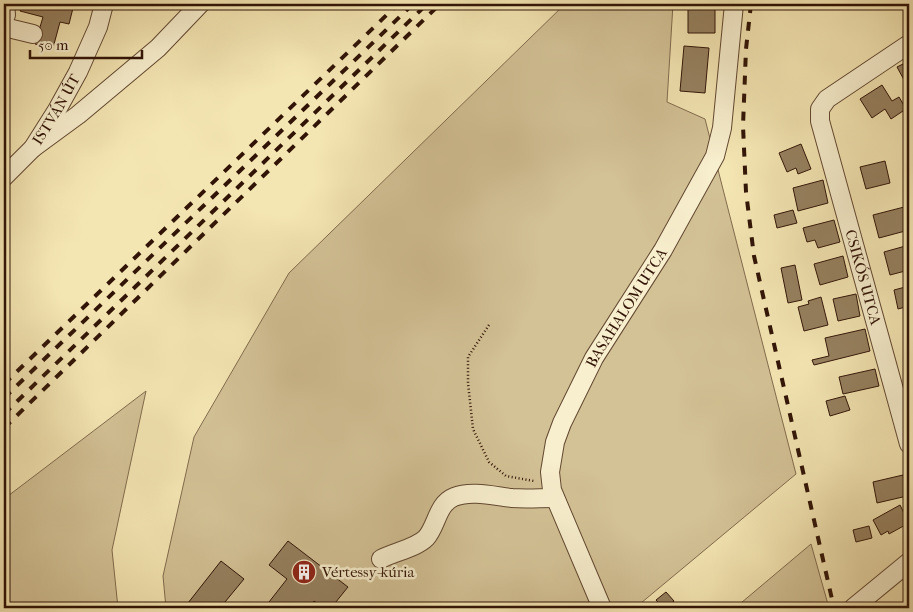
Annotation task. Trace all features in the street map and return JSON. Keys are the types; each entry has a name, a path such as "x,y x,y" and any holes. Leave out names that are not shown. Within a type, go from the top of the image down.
{"street":[{"path":"4,19 6,15 5,4"},
{"name":"ISTVÁN ÚT","path":"4,177 33,148 78,72 98,27 104,4"},
{"path":"33,148 78,115 158,48 200,4"},
{"name":"BASAHALOM UTCA","path":"602,608 552,490 552,461 555,442 562,423 594,358 662,250 716,156 722,128 734,4"},
{"name":"CSIKÓS UTCA","path":"909,44 827,99 820,110 820,120 909,444"},
{"path":"381,559 416,546 427,537 442,508 454,496 483,494 513,498 552,490"},
{"path":"859,606 909,562"}],"path":[{"path":"489,325 468,357 468,383 473,429 489,462 506,476 534,481 552,490"}],"shaded area":[{"path":"565,4 673,4 667,102 705,119 796,474 635,608 166,608 163,576 194,437 289,273"},
{"path":"146,391 112,550 118,608 4,608 4,499"},
{"path":"811,544 829,608 735,608"}],"building":[{"path":"22,4 74,4 69,24 60,22 53,48 35,44 43,17 20,11"},
{"path":"688,4 715,4 715,33 688,33"},
{"path":"684,46 709,48 705,93 680,91"},
{"path":"909,61 909,89 897,67"},
{"path":"882,85 892,101 899,97 906,109 891,119 885,109 872,118 860,99"},
{"path":"801,144 811,169 798,174 796,168 787,172 779,153"},
{"path":"885,161 890,183 866,189 860,167"},
{"path":"823,180 828,203 798,211 793,188"},
{"path":"908,206 909,230 879,238 873,215"},
{"path":"793,210 797,223 777,228 774,215"},
{"path":"834,220 840,242 818,248 815,240 807,242 803,228"},
{"path":"909,245 909,270 890,275 884,252"},
{"path":"843,256 848,277 820,285 814,264"},
{"path":"795,265 802,300 788,303 781,268"},
{"path":"909,286 909,306 898,309 894,290"},
{"path":"856,294 860,316 838,321 833,299"},
{"path":"821,297 828,325 804,331 798,307 809,304 808,301"},
{"path":"865,329 870,351 814,365 812,360 829,356 825,338"},
{"path":"875,369 879,386 843,394 839,377"},
{"path":"845,396 850,410 830,416 826,401"},
{"path":"903,475 907,496 877,503 873,482"},
{"path":"900,505 909,523 889,534 888,531 881,535 873,520"},
{"path":"869,526 872,538 856,542 853,530"},
{"name":"Vértessy-kúria","path":"288,541 348,587 331,608 324,608 314,601 308,608 277,608 269,602 287,579 269,565"},
{"path":"221,561 244,579 220,608 195,608 188,603"},
{"path":"666,592 674,601 666,608 663,608 656,600"}],"railway":[{"path":"4,384 398,4"},
{"path":"4,398 413,4"},
{"path":"4,414 427,4"},
{"path":"4,428 440,4"},
{"path":"751,4 746,49 743,126 746,192 754,256 834,608"}],"place":[{"name":"Vértessy-kúria","path":"304,572"}]}
